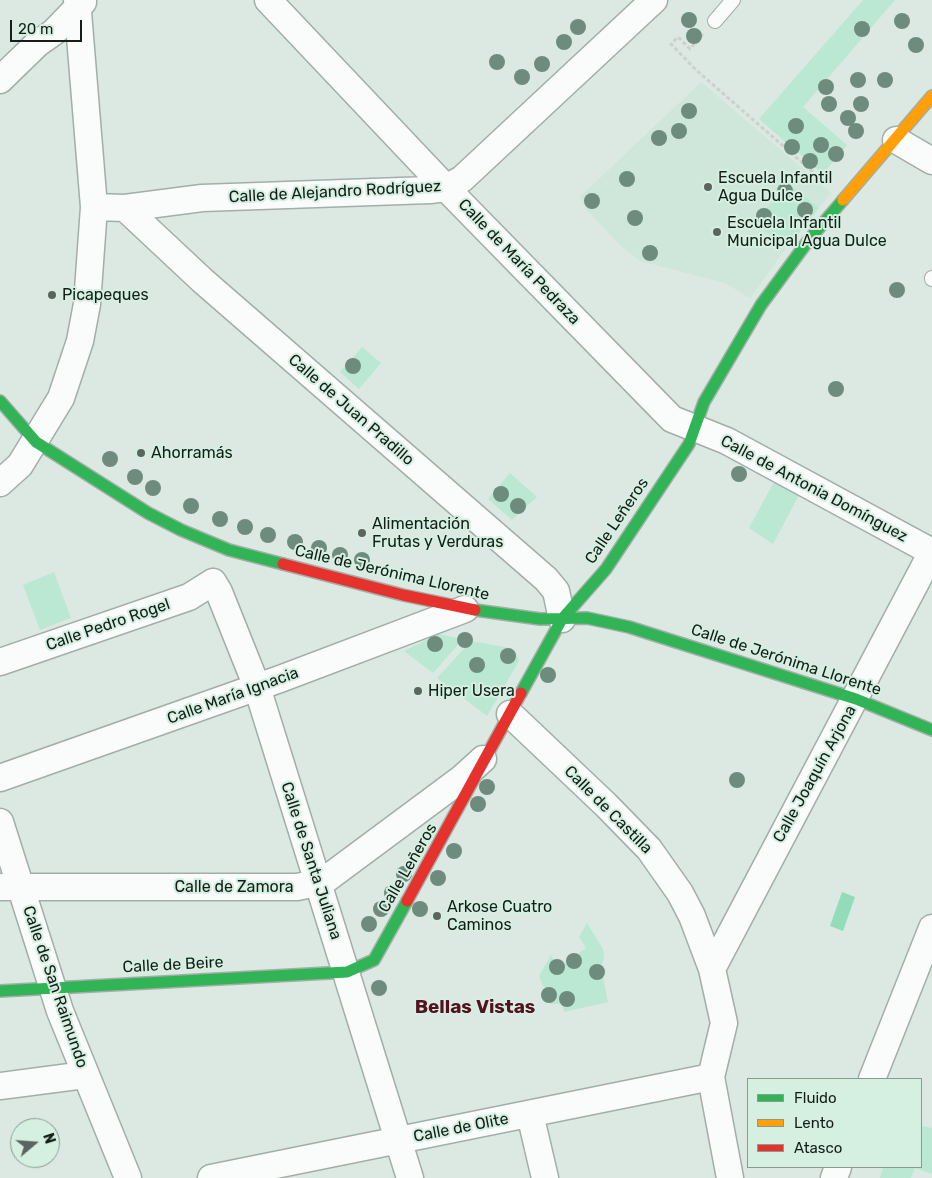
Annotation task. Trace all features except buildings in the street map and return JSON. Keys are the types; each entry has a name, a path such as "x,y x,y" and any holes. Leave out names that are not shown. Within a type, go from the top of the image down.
{"street":[{"name":"Calle de María Pedraza","path":"268,0 446,188 672,419 694,428"},
{"name":"Calle de Alejandro Rodríguez","path":"94,207 125,208 202,198 446,188 462,179 654,0"},
{"path":"0,80 37,44 54,32 80,3"},
{"path":"0,483 20,465 36,442 61,398 80,341 92,256 94,207 80,3"},
{"name":"Calle Leñeros","path":"347,972 374,960 451,824 486,756 562,619 606,569 689,444 704,402 728,359 785,270 932,96"},
{"path":"896,140 932,161"},
{"name":"Calle de Juan Pradillo","path":"125,208 203,281 546,579 556,591 562,619"},
{"name":"Calle de Jerónima Llorente","path":"0,401 36,442 180,530 229,550 465,609 523,618 587,618 655,634 856,699 932,730"},
{"name":"Calle de Antonia Domínguez","path":"694,428 727,441 932,552"},
{"path":"213,582 229,550"},
{"name":"Calle Joaquín Arjona","path":"712,968 843,718 856,699 932,552"},
{"name":"Calle Pedro Rogel","path":"0,662 189,597 213,582"},
{"name":"Calle de Santa Juliana","path":"213,582 219,592 257,687 410,1178"},
{"name":"Calle María Ignacia","path":"0,778 257,687 465,609"},
{"name":"Calle de Castilla","path":"510,714 606,805 649,849 680,893 692,916 712,968 724,1024 711,1077 730,1178"},
{"name":"Calle de Zamora","path":"10,888 297,886 317,883 325,880 422,806 462,779 486,756"},
{"path":"422,806 439,803 447,807 451,824"},
{"name":"Calle de San Raimundo","path":"0,822 10,888 53,988 85,1075 128,1178"},
{"path":"692,916 701,923 715,925 740,914"},
{"path":"872,1078 932,928"},
{"name":"Calle de Beire","path":"0,991 347,972"},
{"path":"0,1086 85,1075"},
{"name":"Calle de Olite","path":"211,1178 269,1173 398,1140 711,1077"},
{"path":"530,1114 545,1178"}],"lane":[{"path":"715,20 732,0"}],"path":[{"path":"690,49 678,37 671,44 695,69 821,179"}],"shaded area":[{"path":"863,0 895,0 803,107 847,145 823,174 759,119"},
{"name":"Escuela Infantil Agua Dulce","path":"701,82 831,193 784,251 750,298 725,283 640,261 621,246 586,209 580,197"},
{"path":"790,185 819,208 788,247 753,222"},
{"path":"362,347 381,363 359,389 340,372"},
{"path":"510,473 537,497 512,520 488,499"},
{"path":"774,482 799,495 773,544 749,528"},
{"path":"54,572 71,618 40,630 23,585"},
{"path":"438,634 463,639 433,673 404,651"},
{"path":"471,641 510,648 516,652 519,661 487,716 437,678"},
{"path":"842,892 855,897 843,931 830,926"},
{"path":"587,923 603,949 604,958 601,967 608,1002 564,1012 562,1004 550,1004 539,976 551,955 558,968 586,948 579,937"},
{"path":"922,1126 932,1128 932,1174 915,1168 922,1168"},
{"path":"883,1168 915,1168 911,1178 880,1178"}],"traffic: fast":[{"path":"521,693 562,619 606,569 689,444 704,402 761,305 808,241 843,200"},
{"path":"0,401 36,442 148,513 181,530 229,550 283,564"},
{"path":"475,610 540,619 587,618 629,627 856,699 932,730"},
{"path":"0,991 347,972 374,960 407,901"}],"traffic: slow":[{"path":"843,200 932,96"}],"traffic: jam":[{"path":"283,564 403,595 475,610"},
{"path":"407,901 521,693"}],"place":[{"name":"Escuela Infantil Agua Dulce","path":"708,187"},
{"name":"Escuela Infantil Municipal Agua Dulce","path":"717,232"},
{"name":"Picapeques","path":"52,295"},
{"name":"Ahorramás","path":"141,453"},
{"name":"Alimentación Frutas y Verduras","path":"362,533"},
{"name":"Hiper Usera","path":"418,691"},
{"name":"Arkose Cuatro Caminos","path":"437,916"}],"district":[{"name":"Bellas Vistas","path":"475,1008"}]}
